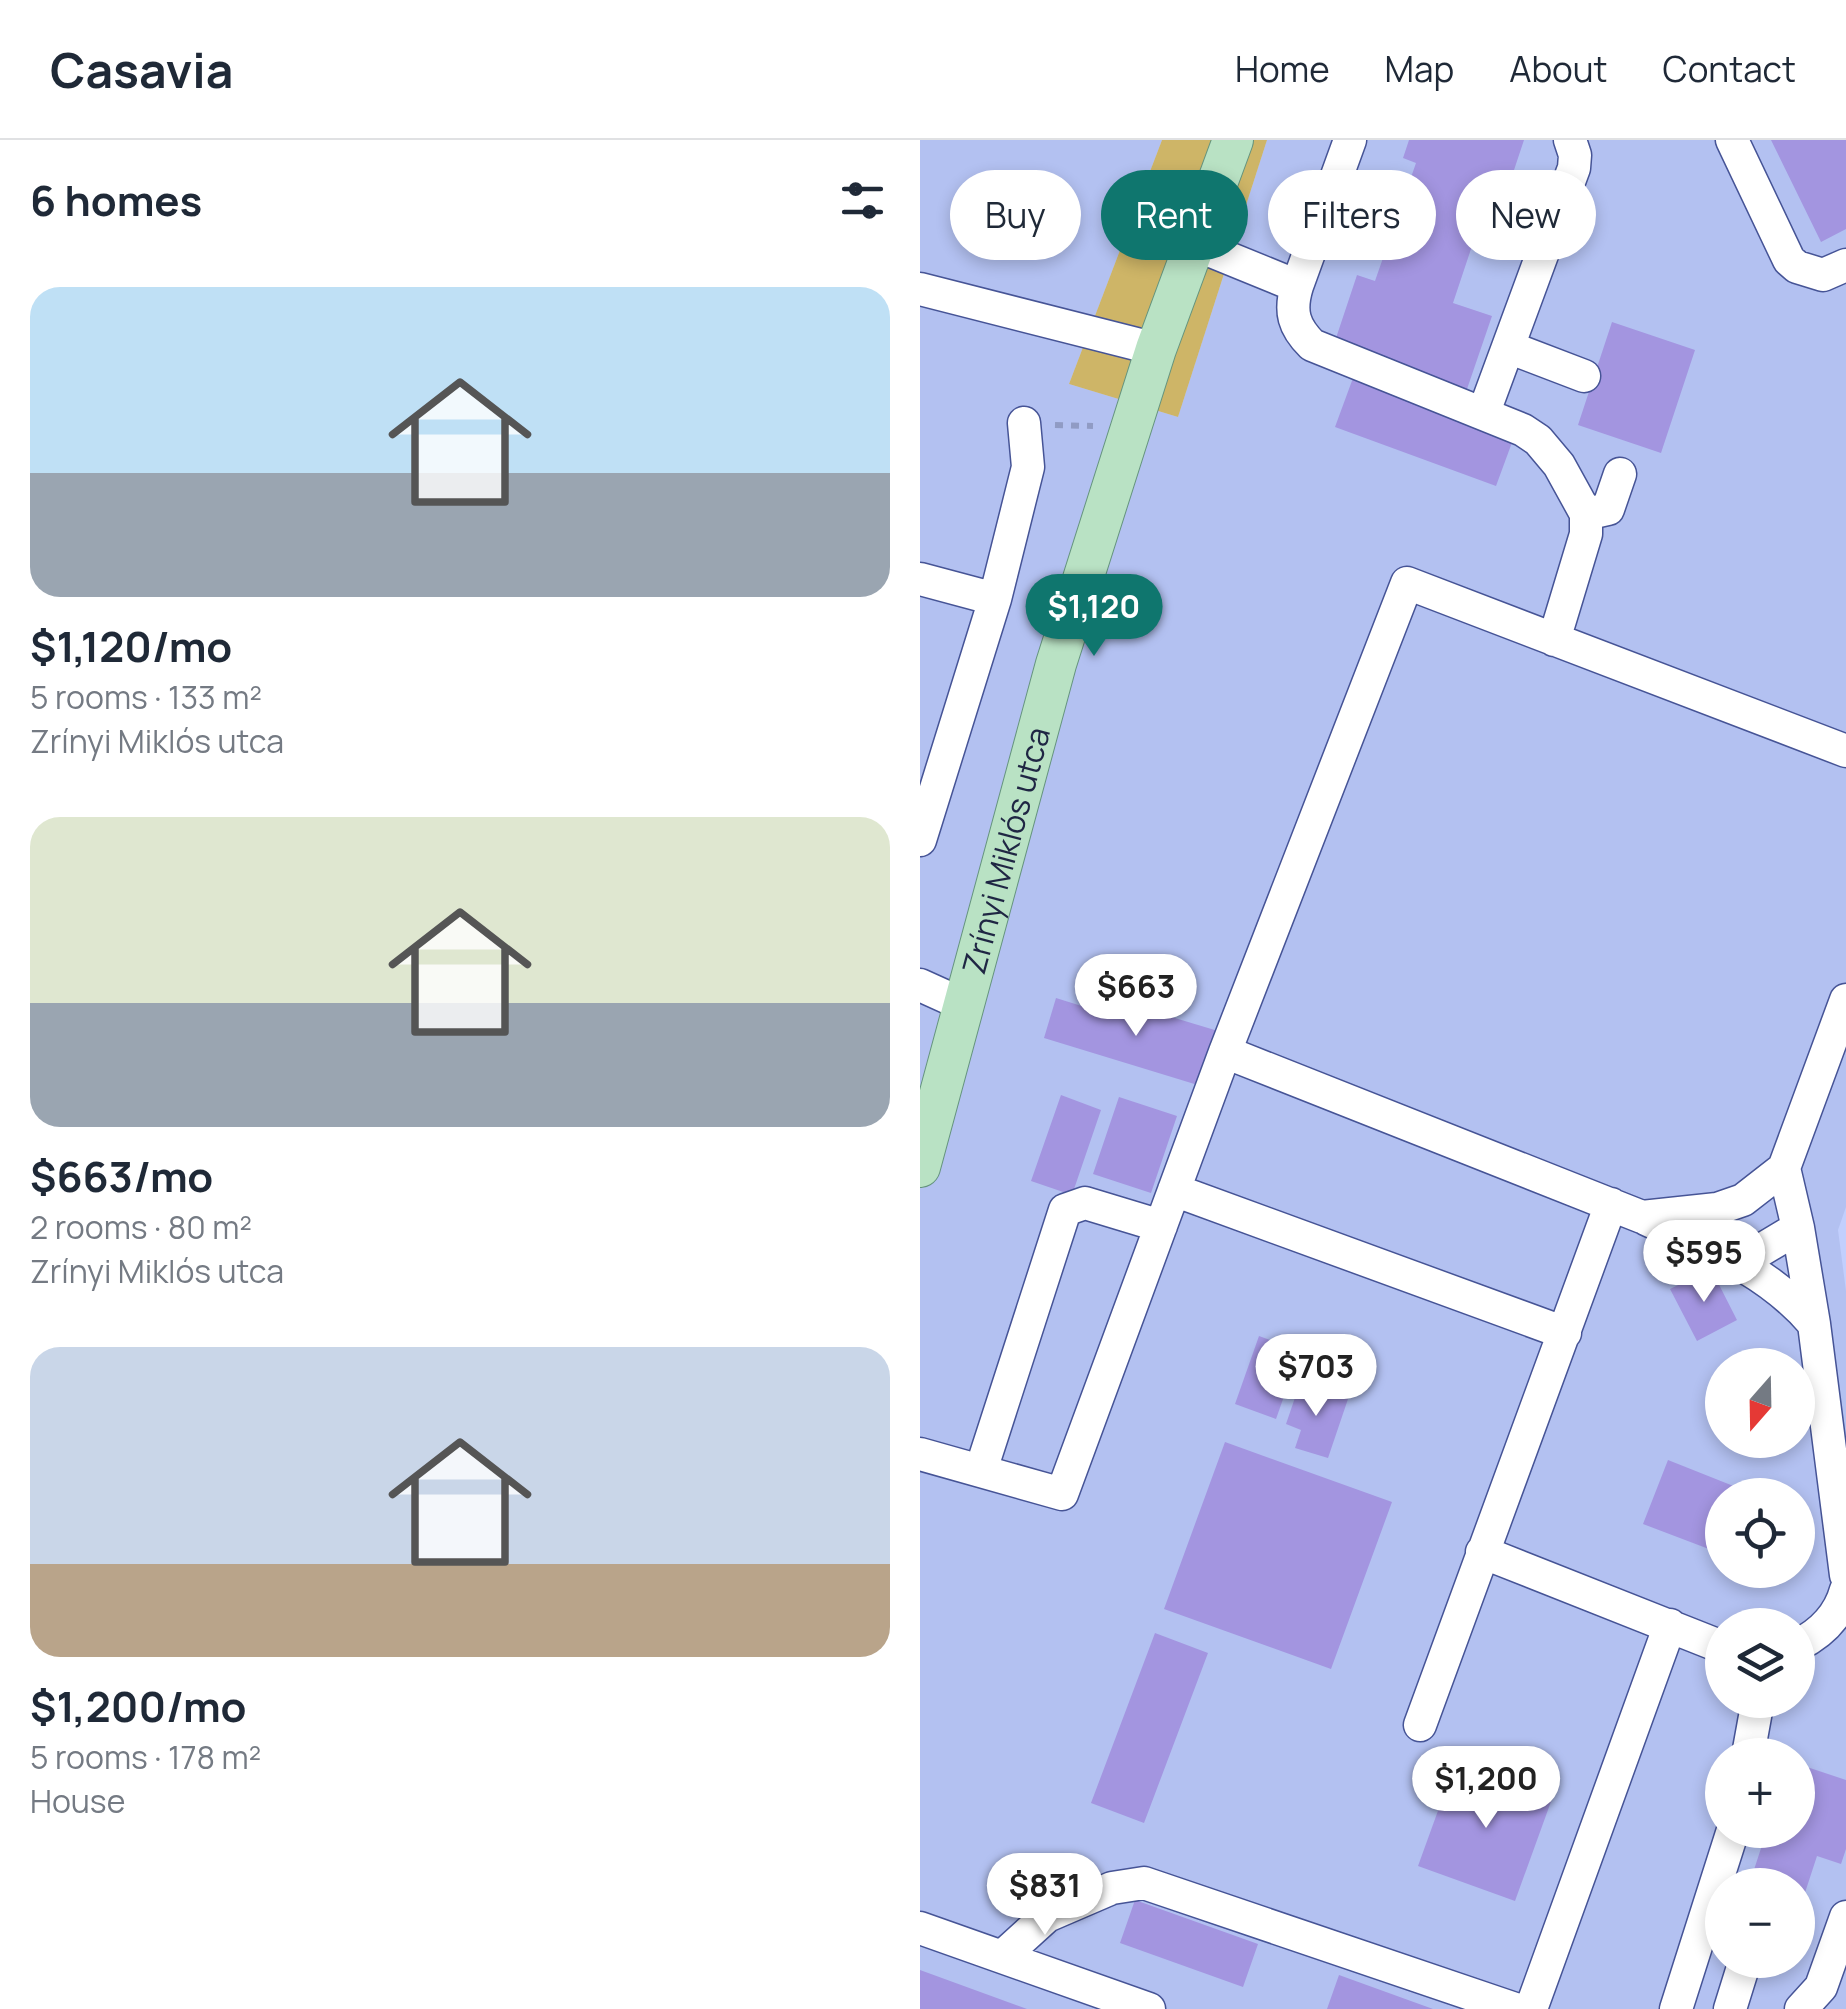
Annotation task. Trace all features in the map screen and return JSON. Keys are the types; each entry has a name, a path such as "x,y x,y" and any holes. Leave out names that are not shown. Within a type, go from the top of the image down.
{"main road":[{"name":"Zrínyi Miklós utca","path":"1222,170 1233,140"},
{"name":"Zrínyi Miklós utca","path":"920,1167 1056,664 1188,260"}],"street":[{"path":"1350,140 1297,286 1292,304 1294,321 1312,345 1484,412 1538,440 1559,464 1586,514 1586,534 1554,640"},
{"path":"1484,412 1574,168 1570,140"},
{"path":"1732,140 1796,267 1823,275 1846,265"},
{"path":"1233,260 1297,286"},
{"path":"920,290 1156,349"},
{"path":"1508,348 1584,376"},
{"path":"920,840 995,599 1028,467 1024,424"},
{"path":"1586,514 1608,509 1620,474"},
{"path":"920,579 995,599"},
{"path":"920,1454 1062,1494 1225,1052 1407,582 1846,751"},
{"path":"920,986 962,1004"},
{"path":"1642,1217 1717,1209 1743,1200 1784,1168 1846,1000"},
{"path":"1225,1052 1611,1204 1741,1262 1783,1290 1814,1324"},
{"path":"1784,1168 1814,1324 1846,1575"},
{"path":"1174,1190 1565,1334"},
{"path":"981,1470 1065,1210 1085,1203 1161,1226"},
{"path":"1420,1725 1611,1204"},
{"path":"1741,1262 1798,1228"},
{"path":"1482,1552 1705,1640"},
{"path":"1815,1633 1841,1608 1846,1590"},
{"path":"1531,2009 1670,1625"},
{"path":"1676,2009 1728,1848"},
{"path":"1003,1956 1046,1916 1112,1888 1144,1883 1515,2009"},
{"path":"1801,2009 1821,1987 1846,1917"},
{"path":"920,1928 1149,2009"},
{"path":"1730,2009 1740,1978"}],"shaded area":[{"path":"920,140 1162,140 1151,170 1101,170 1101,260 1116,260 1069,384 1178,417 1228,260 1248,260 1248,199 1267,140 1846,140 1846,1207 1838,1230 1846,1291 1846,2009 920,2009"},
{"path":"1162,140 1267,140 1248,199 1248,170 1151,170"},
{"path":"1116,260 1228,260 1178,417 1069,384"}],"building":[{"path":"1409,140 1524,140 1514,170 1456,170 1456,260 1467,260 1453,303 1492,316 1467,389 1334,344 1357,275 1375,281 1382,260 1436,260 1436,170 1414,170 1416,163 1403,158"},
{"path":"1771,140 1846,140 1846,229 1821,242"},
{"path":"1612,322 1695,350 1661,453 1578,425"},
{"path":"1353,378 1514,437 1496,486 1335,427"},
{"path":"1056,998 1120,1018 1125,1003 1218,1031 1201,1086 1044,1038"},
{"path":"1061,1095 1101,1110 1072,1195 1031,1181"},
{"path":"1119,1097 1177,1116 1151,1193 1093,1174"},
{"path":"1711,1269 1737,1320 1697,1341 1670,1289"},
{"path":"1259,1336 1300,1351 1276,1419 1235,1404"},
{"path":"1300,1383 1348,1399 1328,1458 1295,1448 1301,1430 1286,1424"},
{"path":"1225,1442 1392,1502 1331,1669 1164,1609"},
{"path":"1668,1460 1713,1478 1705,1478 1705,1548 1643,1524"},
{"path":"1155,1633 1208,1653 1144,1823 1091,1803"},
{"path":"1456,1761 1553,1796 1515,1901 1418,1866"},
{"path":"1815,1770 1846,1780 1846,1849 1841,1864 1817,1856 1813,1868 1755,1868 1761,1848 1815,1848"},
{"path":"1135,1900 1258,1944 1243,1987 1120,1943"},
{"path":"920,1970 1027,2009 920,2009"},
{"path":"1339,1975 1433,2009 1327,2009"}]}
